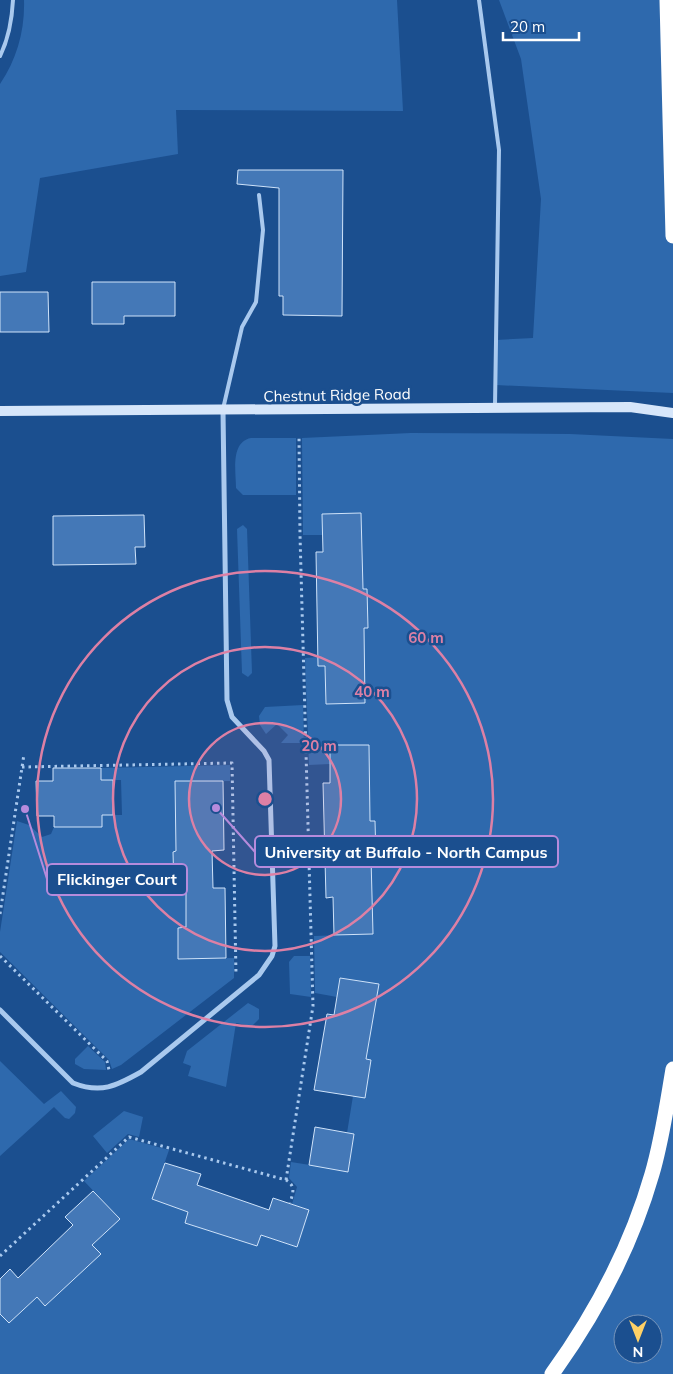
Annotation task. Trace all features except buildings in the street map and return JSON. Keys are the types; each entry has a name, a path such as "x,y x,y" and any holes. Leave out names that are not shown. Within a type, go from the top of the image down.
{"highway":[{"path":"667,0 673,236"},
{"path":"552,1374 588,1321 630,1237 653,1172 673,1070"}],"street":[{"name":"Chestnut Ridge Road","path":"0,412 630,407 673,413"},
{"path":"0,1010 73,1083 87,1088 104,1088 121,1083 141,1072 267,966 272,956 275,946 269,760 264,751 232,717 227,700 223,411"}],"lane":[{"path":"0,56 6,44 12,18 12,0"},
{"path":"479,0 499,150 495,408"},
{"path":"223,411 229,376 242,326 256,302 264,230 260,195"}],"path":[{"path":"286,1180 313,1006 299,436"},
{"path":"0,914 24,754"},
{"path":"22,767 232,763 236,993"},
{"path":"0,956 107,1061 109,1070"},
{"path":"0,1256 128,1137 286,1180 294,1189 290,1203"}],"shaded area":[{"path":"24,0 397,0 403,111 176,110 178,154 40,178 26,272 0,276 0,84 11,65 19,44"},
{"path":"499,0 673,0 673,393 496,385 496,340 533,338 541,199 521,59"},
{"path":"411,433 570,434 673,439 673,1374 0,1374 0,1314 9,1323 37,1297 45,1306 100,1254 92,1245 120,1219 84,1181 129,1139 169,1150 152,1199 188,1212 185,1223 257,1246 261,1235 297,1247 309,1210 292,1204 297,1187 289,1178 291,1162 348,1171 354,1134 347,1133 353,1096 365,1097 371,1060 359,1058 378,984 340,978 337,997 315,993 314,936 373,934 372,897 364,859 376,858 375,821 363,821 369,782 369,745 330,745 330,764 309,765 305,658 318,657 318,666 325,666 326,704 365,703 364,666 356,628 368,627 367,589 356,589 362,551 361,513 322,514 322,535 303,535 302,438"},
{"path":"251,438 296,438 296,495 243,495 236,488 235,466 237,451 244,441"},
{"path":"243,525 247,529 252,673 248,677 242,673 237,529"},
{"path":"303,705 304,743 281,743 288,735 277,724 266,734 260,725 259,716 265,707"},
{"path":"230,765 230,781 175,782 185,851 173,852 174,889 186,889 186,927 178,928 178,959 234,958 234,978 121,1065 112,1069 109,1060 0,952 0,932 17,821 29,825 42,837 51,834 54,827 102,827 102,815 122,815 121,780 101,780 101,768"},
{"path":"294,956 310,956 311,997 290,994 289,962"},
{"path":"248,1003 259,1009 259,1019 252,1026 236,1023 226,1087 188,1076 191,1066 183,1063 187,1051"},
{"path":"88,1046 105,1062 106,1070 84,1069 75,1064 75,1059"},
{"path":"0,1061 44,1104 61,1091 76,1107 75,1113 69,1119 65,1118 54,1107 0,1156"},
{"path":"124,1111 143,1117 139,1137 128,1134 107,1153 93,1136"}],"place":[{"name":"University at Buffalo - North Campus","path":"216,808"},
{"name":"Flickinger Court","path":"25,809"}]}
